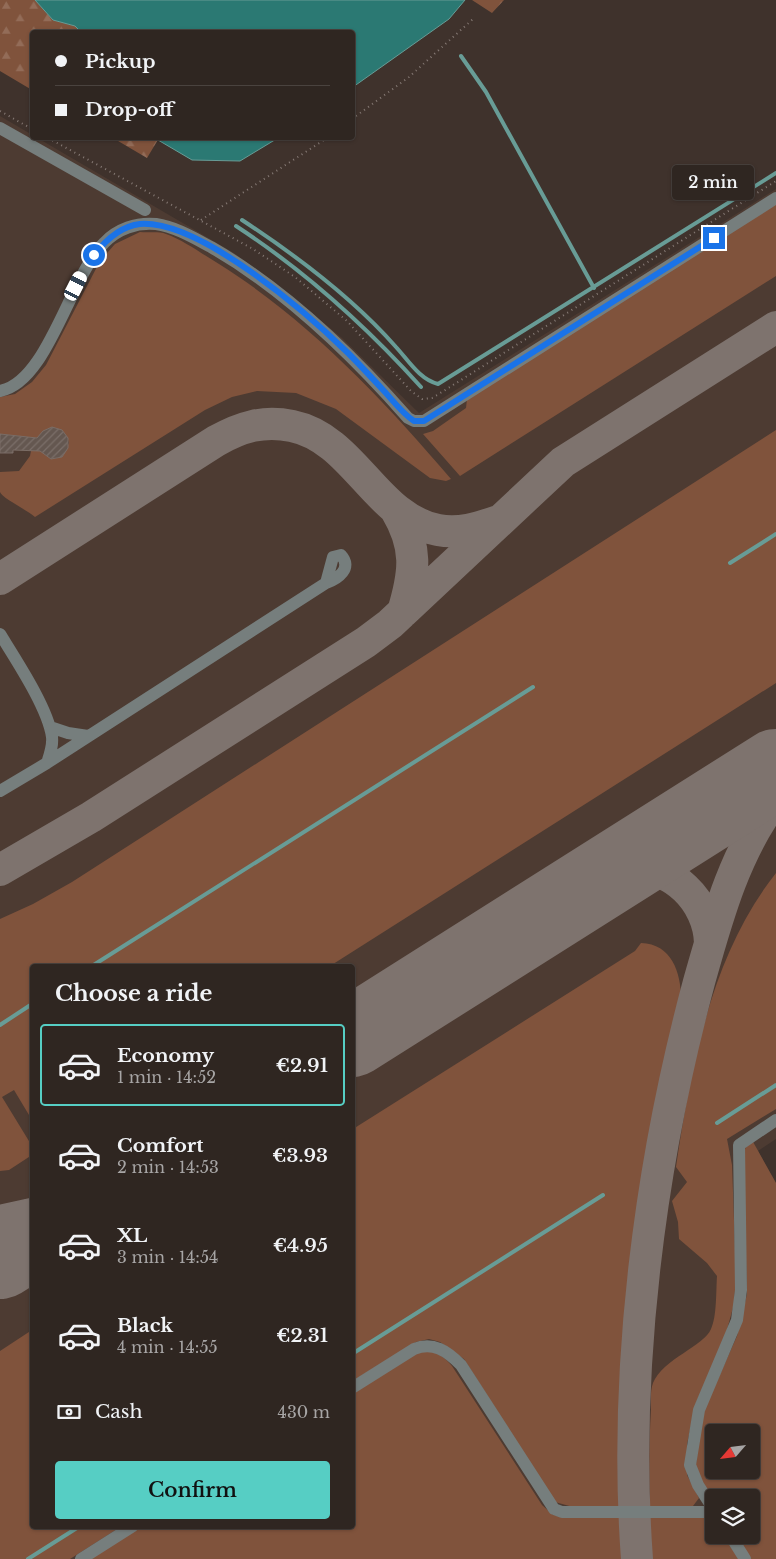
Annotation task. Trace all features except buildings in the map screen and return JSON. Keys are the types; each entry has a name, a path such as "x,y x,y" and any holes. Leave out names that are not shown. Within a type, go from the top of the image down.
{"lane":[{"path":"0,128 146,210"},
{"path":"0,391 18,384 38,362 84,271 105,241 123,229 138,224 156,224 176,229 196,238 231,258 268,285 347,352 408,418 414,421 424,421 776,198"},
{"path":"0,791 47,763 326,583"},
{"path":"0,634 50,727 52,745 47,763"},
{"path":"50,727 68,733 88,736"},
{"path":"705,1496 690,1465 699,1410 737,1320 741,1290 739,1145 776,1120"},
{"path":"355,1386 414,1349 424,1345 432,1346 450,1354 460,1365 554,1508 562,1512 705,1511"},
{"path":"81,1559 128,1529"},
{"path":"736,1544 745,1559"}],"path":[{"path":"355,117 409,76 473,19"},
{"path":"0,111 30,128"},
{"path":"52,140 253,249 295,277 347,321 416,396 427,399 442,392 776,181"},
{"path":"200,221 324,140"}],"shaded area":[{"path":"0,116 30,134 30,140 41,140 234,253 285,291 342,338 419,413 776,189 776,1139 758,1151 776,1183 776,1559 0,1559"}],"green space":[{"path":"0,0 35,0 53,20 75,26 79,30 30,30 30,89 0,71"},
{"path":"472,0 504,0 492,13"},
{"path":"116,140 158,140 147,158"},
{"path":"776,204 776,276 460,476 423,434 433,431 466,408 467,399"},
{"path":"140,232 163,233 180,240 252,286 283,310 343,362 399,420 451,479 446,481 430,478 336,409 296,393 257,391 232,397 205,410 35,517 2,495 0,492 0,472 19,471 30,456 31,451 39,450 51,459 62,457 69,443 64,433 55,428 47,429 37,438 0,434 0,397 15,394 32,382 46,365 100,261 115,244"},
{"path":"776,430 776,683 333,964 30,964 30,1117 14,1090 2,1097 30,1143 30,1156 9,1170 0,1171 0,919 33,904 72,882"},
{"path":"776,873 776,1109 727,1139 732,1165 736,1276 734,1304 725,1337 696,1403 687,1444 687,1475 699,1498 693,1506 650,1506 651,1393 653,1383 665,1367 707,1335 713,1324 715,1311 717,1276 707,1263 679,1239 678,1222 672,1201 687,1182 676,1167 689,1090 707,1013 720,975 735,939 754,905"},
{"path":"641,943 661,949 668,955 680,982 681,1003 648,1159 635,1248 626,1359 621,1507 573,1507 555,1502 464,1359 440,1342 429,1339 416,1342 355,1380 355,1128 635,951"},
{"path":"752,1140 776,1183 776,1559 750,1559 741,1544 760,1544 760,1489 706,1489 695,1471 702,1415 737,1336 747,1294 743,1155 746,1146"},
{"path":"30,1331 30,1529 117,1529 70,1559 0,1559 0,1351"},
{"path":"420,1350 438,1354 452,1366 542,1505 553,1515 620,1517 625,1559 90,1559 137,1529 355,1529 355,1392"},
{"path":"702,1516 705,1518 705,1544 729,1544 739,1559 651,1559 649,1518"}],"water":[{"path":"35,0 465,0 449,19 355,86 355,30 79,30 75,26 53,20"},
{"path":"158,140 275,140 240,161 192,160"}],"waterway":[{"path":"461,56 486,92 594,288"},
{"path":"242,220 323,278 361,311 420,374 438,384 776,173"},
{"path":"236,226 286,261 333,300 378,342 421,387"},
{"path":"730,563 776,534"},
{"path":"95,964 533,687"},
{"path":"0,1025 30,1005"},
{"path":"717,1123 776,1085"},
{"path":"355,1352 603,1195"},
{"path":"28,1559 75,1529"}],"taxiway":[{"path":"0,870 91,817 366,642 390,624 563,462 776,327"},
{"path":"0,579 216,441 234,432 262,424 292,426 314,434 333,446 397,511 416,523 438,530 461,531 498,521"},
{"path":"396,510 408,536 412,560 410,584 403,612"},
{"path":"637,1559 634,1415 638,1341 644,1268 667,1122 699,982 720,910 749,840 776,798"},
{"path":"583,891 623,871 645,869 660,873 673,879 685,888 695,900 703,913 710,943"},
{"path":"0,1221 30,1214"}],"runway":[{"path":"355,1035 776,769"},
{"path":"0,1259 30,1240"}],"route":[{"path":"94,255 105,241 123,229 138,224 156,224 176,229 196,238 231,258 268,285 347,352 408,418 414,421 424,421 714,238"}]}
